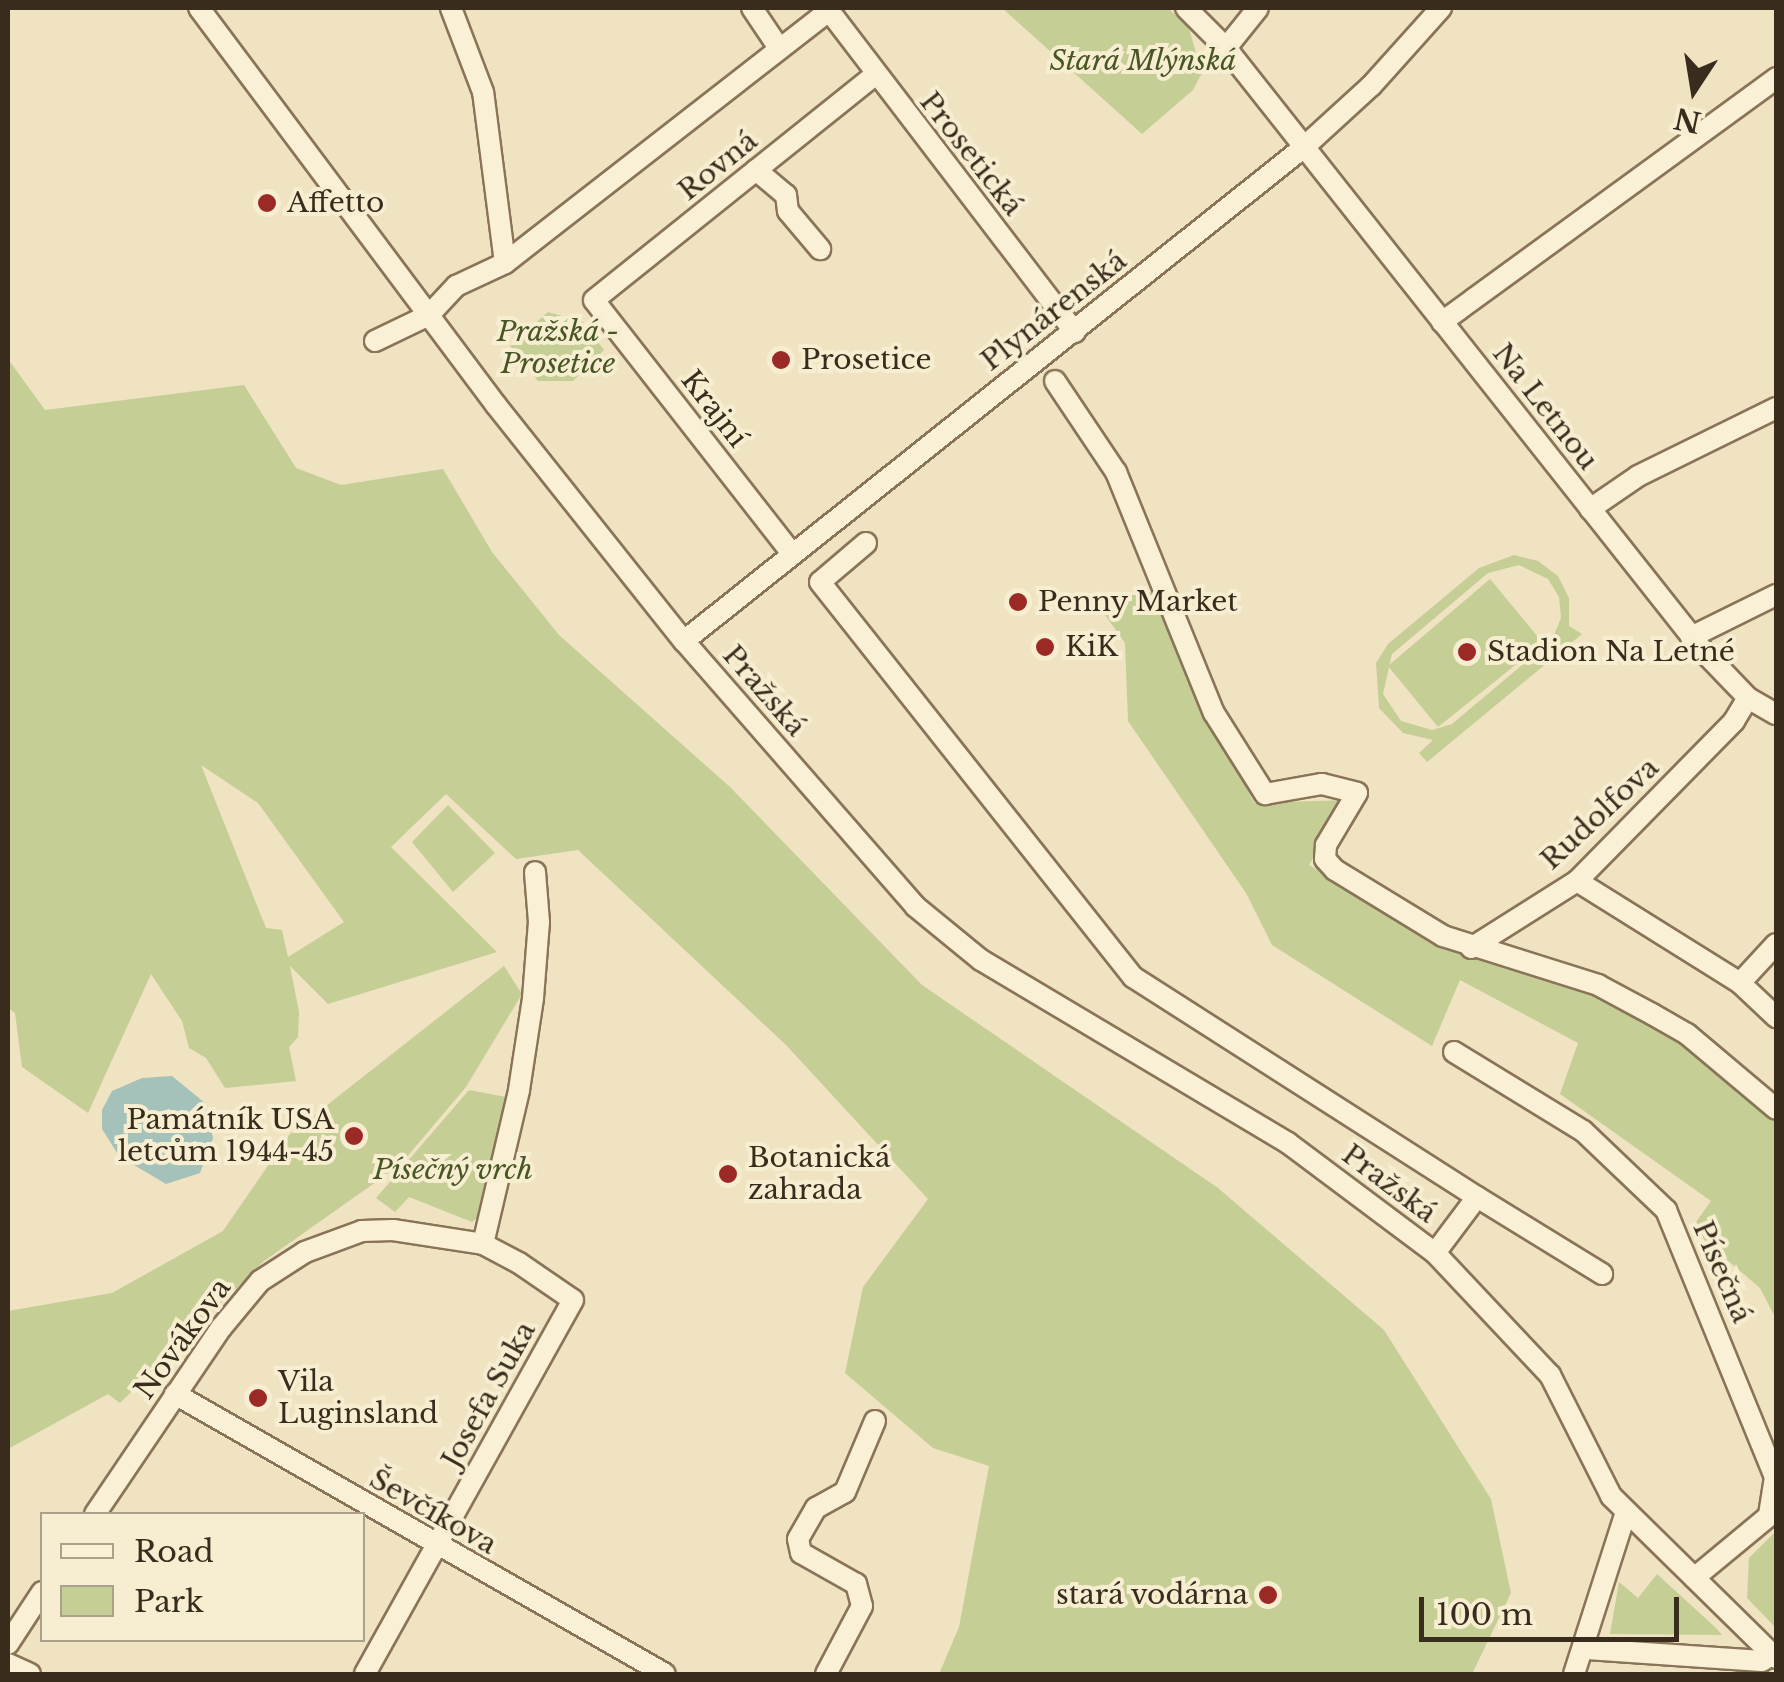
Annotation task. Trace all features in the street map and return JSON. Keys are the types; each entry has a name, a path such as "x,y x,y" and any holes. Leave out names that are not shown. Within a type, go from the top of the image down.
{"street":[{"name":"Pražská","path":"199,8 428,315 684,640 947,937 1288,1144 1435,1254 1550,1375 1626,1512 1694,1578 1766,1662"},
{"path":"450,8 483,92 505,263"},
{"path":"752,8 778,48"},
{"path":"1186,8 1226,48 1303,148"},
{"path":"1226,48 1258,8"},
{"name":"Plynárenská","path":"684,640 790,551 1075,332 1303,148 1371,86 1441,8"},
{"path":"374,341 428,315 456,286 505,263 828,9"},
{"name":"Prosetická","path":"828,9 1075,332"},
{"name":"Rovná","path":"594,300 876,74"},
{"path":"1442,322 1776,78"},
{"name":"Na Letnou","path":"1303,148 1691,637 1748,698 1776,714"},
{"path":"756,170 786,196 788,211 820,249"},
{"name":"Krajní","path":"594,300 790,551"},
{"path":"1055,380 1116,472 1214,713 1264,794 1322,784 1350,786 1358,802 1326,845 1324,859 1395,910 1471,948 1611,992 1686,1034 1776,1109"},
{"path":"1590,508 1638,476 1776,408"},
{"name":"Pražská","path":"866,543 820,582 1133,977 1602,1274"},
{"path":"1691,637 1776,596"},
{"name":"Rudolfova","path":"1471,948 1576,881 1734,721 1748,698"},
{"path":"483,1244 530,1017 539,922 535,872"},
{"path":"1576,881 1740,983 1776,1017"},
{"path":"1740,983 1776,944"},
{"name":"Písečná","path":"1454,1052 1583,1131 1666,1210 1775,1477 1769,1516 1694,1578"},
{"name":"Pražská","path":"1435,1254 1477,1198"},
{"name":"Novákova","path":"96,1512 175,1394 260,1281 305,1252 362,1231 483,1244 573,1300"},
{"name":"Josefa Suka","path":"366,1674 573,1300"},
{"name":"Ševčíkova","path":"175,1394 666,1674"},
{"path":"826,1674 862,1606 856,1584 801,1552 798,1538 816,1508 845,1492 875,1420"},
{"path":"1574,1674 1588,1649 1626,1512"},
{"path":"8,1644 40,1595"},
{"path":"1588,1649 1766,1662"},
{"path":"8,1664 30,1674"}],"green space":[{"name":"Stará Mlýnská","path":"1002,8 1168,8 1189,29 1202,73 1193,90 1142,134"},
{"name":"Pražská - Prosetice","path":"548,312 583,322 604,350 573,381 538,381 510,346"},
{"path":"8,359 45,410 244,385 296,468 341,485 443,469 492,552 559,635 730,787 922,985 1218,1188 1384,1330 1491,1499 1511,1593 1472,1674 939,1674 959,1627 989,1466 933,1448 845,1373 863,1287 928,1199 786,1045 578,850 516,859 446,794 391,847 497,952 328,1004 290,966 299,1012 298,1037 289,1047 296,1081 225,1088 206,1058 189,1048 182,1021 151,974 88,1113 22,1067 15,1013 8,1008","holes":["201,765 258,803 344,922 288,957 282,930 266,928"]},
{"path":"1514,555 1538,561 1558,576 1569,598 1569,626 1582,634 1427,762 1419,753 1433,740 1403,733 1379,708 1376,663 1388,644 1479,568","holes":["1519,565 1548,579 1559,597 1561,618 1552,640 1452,724 1432,730 1401,721 1383,694 1392,654 1488,573"]},
{"name":"Stadion Na Letné","path":"1490,579 1543,643 1438,727 1388,666"},
{"path":"1151,592 1254,803 1348,800 1309,865 1458,953 1596,992 1691,1046 1776,1122 1776,1319 1760,1288 1691,1229 1711,1201 1560,1094 1578,1043 1460,980 1432,1046 1272,945 1246,893 1128,721 1125,643 1095,601"},
{"path":"448,805 495,853 453,892 412,842"},
{"path":"504,966 522,994 466,1087 400,1165 264,1261 120,1403 108,1394 8,1449 8,1311 112,1293 223,1231 289,1135"},
{"name":"Písečný vrch","path":"469,1090 511,1098 484,1213 472,1222 409,1197 395,1212 376,1198"},
{"path":"1776,1531 1776,1628 1747,1598 1749,1558"},
{"path":"1657,1574 1722,1635 1610,1634 1619,1582 1638,1598"}],"water":[{"path":"172,1076 205,1103 213,1138 200,1173 166,1184 119,1156 102,1129 102,1110 112,1091 142,1078"}],"place":[{"name":"Affetto","path":"267,203"},
{"name":"Prosetice","path":"781,360"},
{"name":"Penny Market","path":"1018,602"},
{"name":"KiK","path":"1045,647"},
{"name":"Stadion Na Letné","path":"1467,652"},
{"name":"Památník USA letcům 1944-45","path":"354,1136"},
{"name":"Botanická zahrada","path":"728,1174"},
{"name":"Vila Luginsland","path":"258,1398"},
{"name":"stará vodárna","path":"1268,1595"}]}
